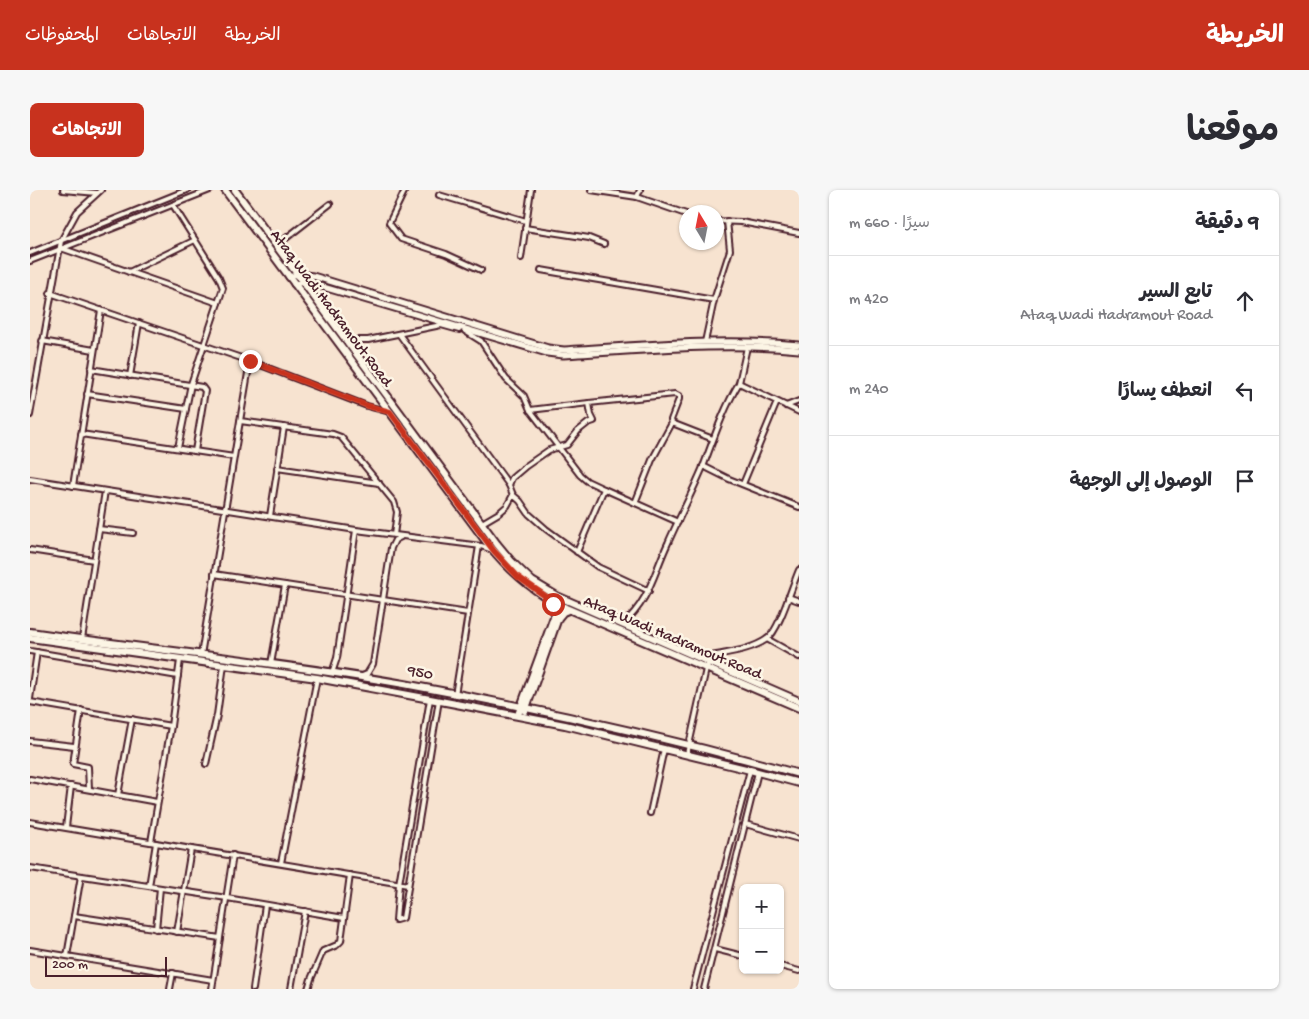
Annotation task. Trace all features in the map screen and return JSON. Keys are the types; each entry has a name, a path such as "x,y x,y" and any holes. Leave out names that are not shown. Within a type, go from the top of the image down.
{"main road":[{"name":"Ataq Wadi Hadramout Road","path":"224,190 480,533 494,551 520,575 551,600 568,610 799,708"},
{"name":"Ataq Wadi Hadramout Road","path":"234,190 520,575 557,596 799,700"},
{"path":"523,708 555,614 551,600"},
{"path":"520,716 558,618 563,612 568,610"},
{"name":"950","path":"30,632 201,658 271,664 360,677 523,708 689,746 799,774"},
{"name":"950","path":"30,638 180,660 201,658 224,665 317,678 439,700 565,725 799,783"}],"street":[{"path":"63,190 99,192"},
{"path":"30,253 187,190"},
{"path":"30,261 210,190"},
{"path":"405,190 389,223 401,239 446,254 481,270"},
{"path":"521,258 531,190"},
{"path":"591,190 637,198 679,212"},
{"path":"637,198 640,190"},
{"path":"30,415 60,241 77,212 99,192"},
{"path":"439,195 526,221"},
{"path":"276,246 330,204"},
{"path":"174,205 221,283 222,291 202,345 191,384 178,448"},
{"path":"724,221 799,233"},
{"path":"705,342 714,300 730,250 727,221"},
{"path":"525,228 589,238 604,244"},
{"path":"129,272 196,240"},
{"path":"60,248 218,303"},
{"path":"541,270 714,300"},
{"path":"289,277 298,274 313,276 548,348 564,350 705,342 771,342 799,345"},
{"path":"294,284 304,282 547,353 563,356 695,348 770,347 799,350"},
{"path":"50,293 250,361 368,406 390,412"},
{"path":"73,486 100,310"},
{"path":"130,376 138,323"},
{"path":"339,344 346,340 368,340 441,325 470,332 481,341 506,379 524,396 530,410 580,475 587,481 678,522"},
{"path":"399,334 528,514 546,530 598,567 648,590"},
{"path":"42,341 94,350"},
{"path":"622,625 638,609 648,590 667,544 704,466 724,411 739,383 747,347"},
{"path":"201,658 250,361"},
{"path":"91,370 201,386 205,392 195,451"},
{"path":"30,377 36,378"},
{"path":"739,383 799,412"},
{"path":"87,394 186,409"},
{"path":"530,410 675,394 679,396 678,407 671,420 672,423 652,460 635,503"},
{"path":"786,406 799,401"},
{"path":"743,484 777,402"},
{"path":"509,485 512,478 526,466 549,450 571,442 578,431 594,421 589,403"},
{"path":"240,421 338,436 344,440 394,502 396,509 394,535"},
{"path":"672,423 713,439"},
{"path":"270,516 284,427"},
{"path":"81,434 234,457"},
{"path":"704,466 799,507"},
{"path":"277,468 379,483"},
{"path":"30,479 356,530 477,546 494,551"},
{"path":"576,552 604,489"},
{"path":"82,639 105,491"},
{"path":"482,523 507,506 513,495"},
{"path":"99,529 133,533"},
{"path":"332,673 337,658 356,530"},
{"path":"455,695 480,533"},
{"path":"360,677 367,674 373,664 391,546 395,540 402,536"},
{"path":"30,550 94,560"},
{"path":"687,754 706,669 712,656 742,650 767,639 773,634 779,624 799,570"},
{"path":"214,574 468,613"},
{"path":"271,664 285,585"},
{"path":"788,598 799,601"},
{"path":"767,639 799,657"},
{"path":"30,650 178,676"},
{"path":"37,652 30,700 171,726"},
{"path":"149,886 157,802 171,726 180,660"},
{"path":"206,764 217,715 224,665"},
{"path":"281,863 317,678"},
{"path":"430,699 399,884 396,920 403,918 439,700"},
{"path":"81,710 74,746 73,764 88,767 89,789"},
{"path":"118,795 132,719"},
{"path":"30,741 74,746"},
{"path":"650,813 664,749"},
{"path":"693,989 750,770"},
{"path":"704,989 758,772"},
{"path":"30,779 157,802"},
{"path":"66,827 71,786"},
{"path":"30,822 408,885"},
{"path":"745,824 799,839"},
{"path":"177,932 191,849"},
{"path":"212,989 233,856"},
{"path":"30,868 344,918"},
{"path":"308,989 323,951 337,945 341,941 350,875"},
{"path":"67,956 80,876"},
{"path":"156,928 160,888"},
{"path":"252,989 266,905"},
{"path":"291,989 304,911"},
{"path":"74,916 220,938"},
{"path":"715,949 739,955"},
{"path":"30,950 214,980"},
{"path":"784,967 799,971"},
{"path":"170,989 173,973"}],"route":[{"path":"250,361 368,406 390,412 494,551 518,577 551,600 553,604"}]}
